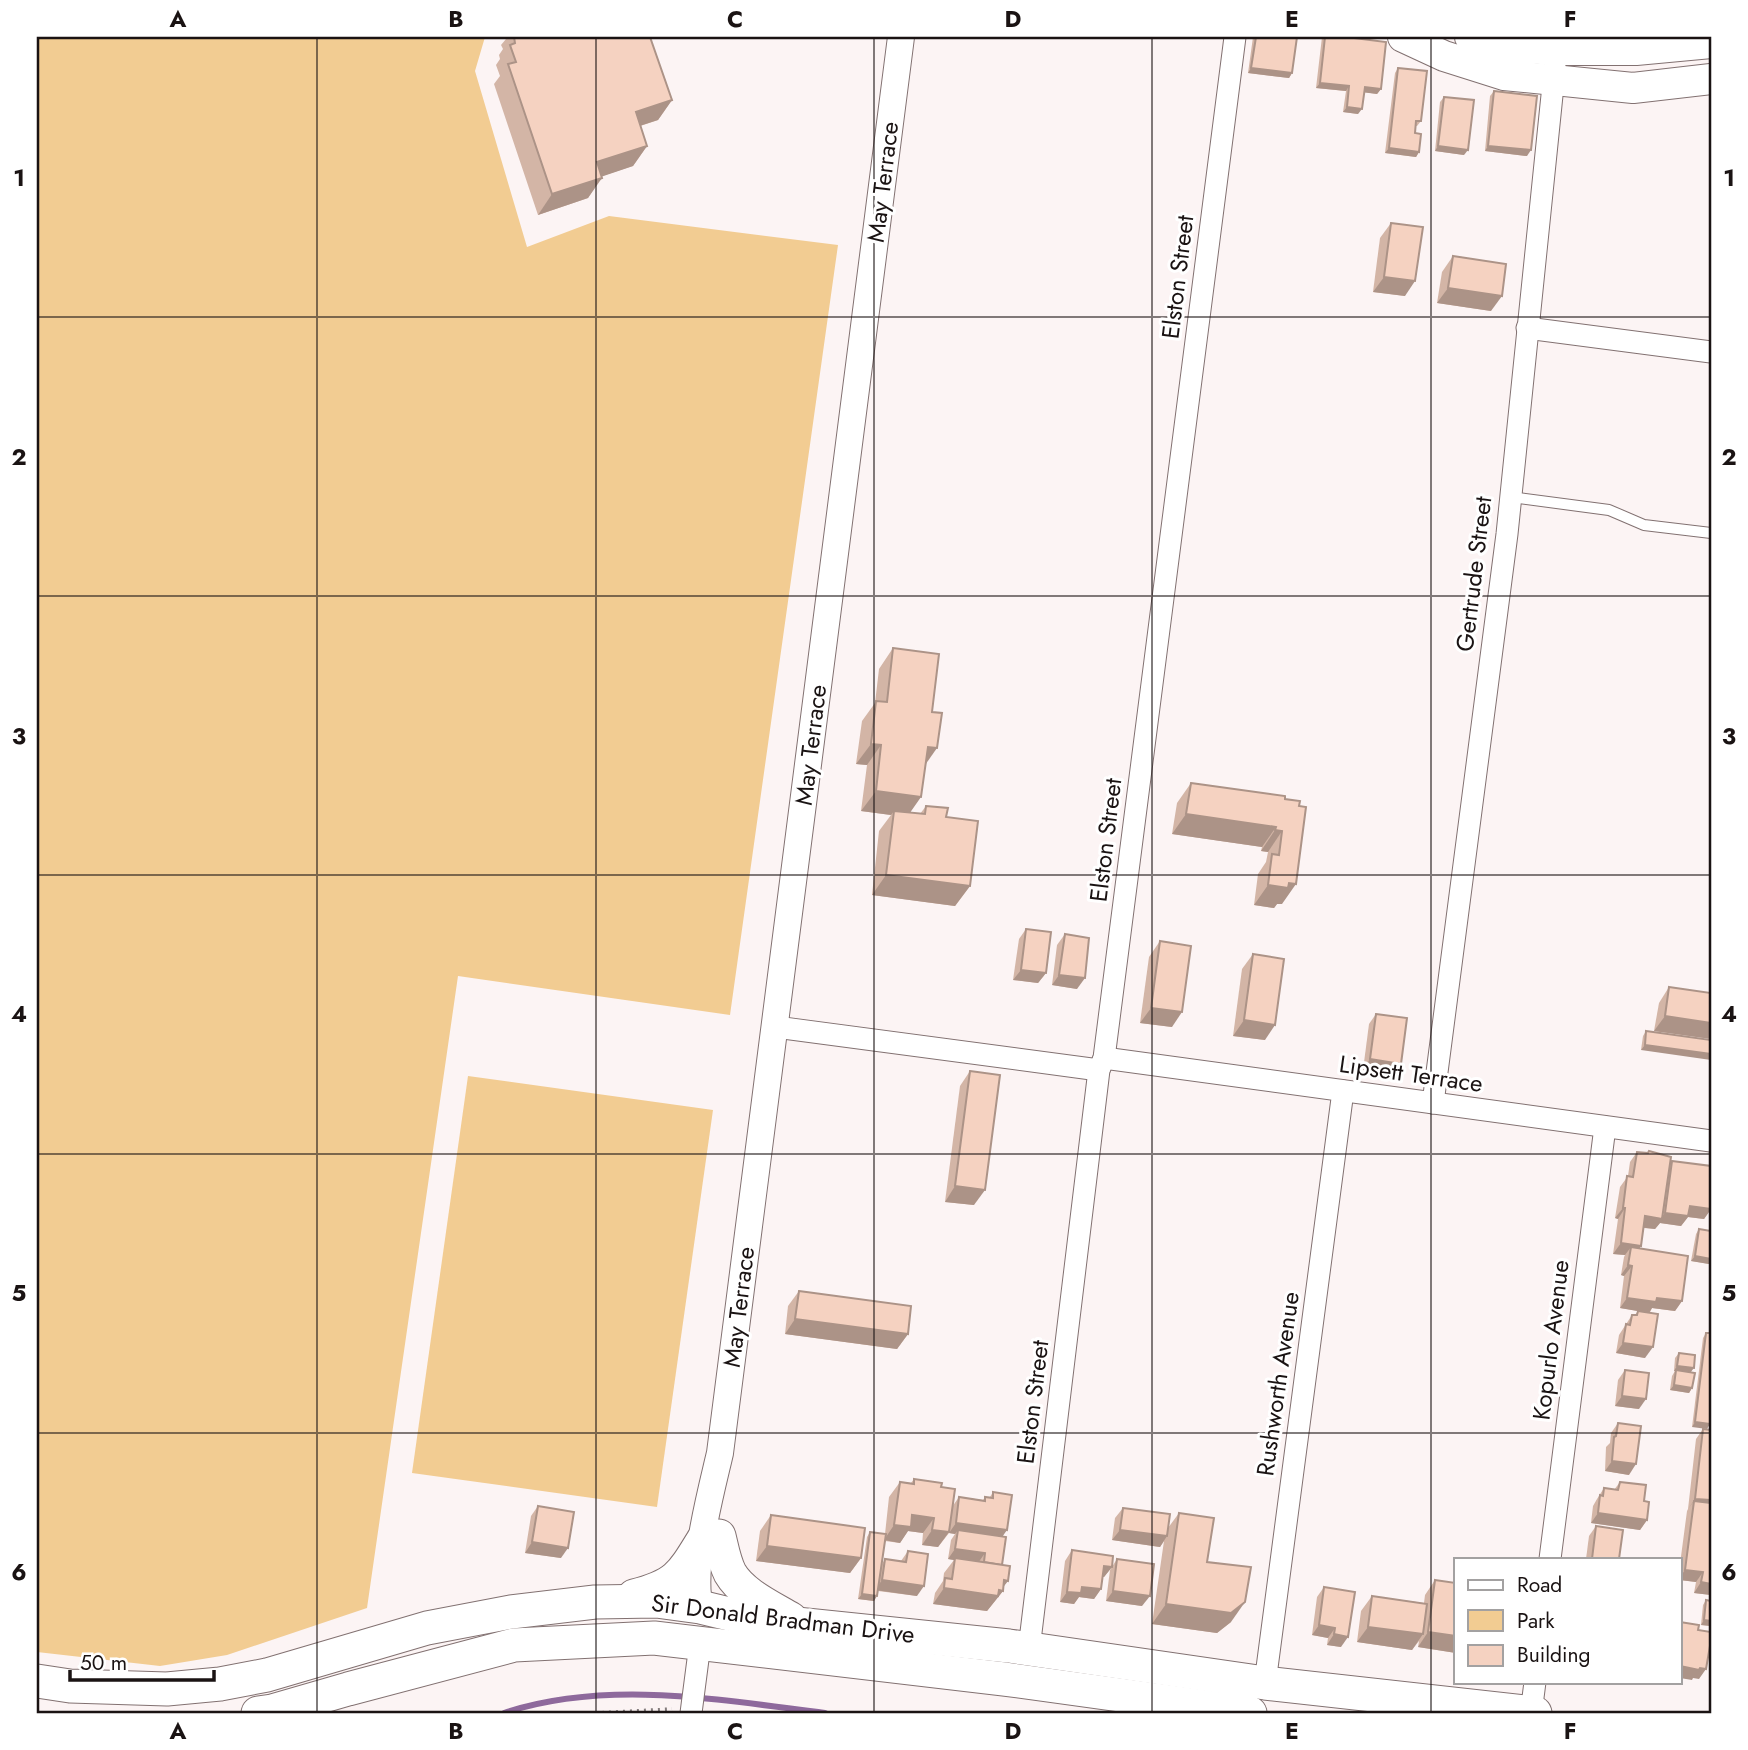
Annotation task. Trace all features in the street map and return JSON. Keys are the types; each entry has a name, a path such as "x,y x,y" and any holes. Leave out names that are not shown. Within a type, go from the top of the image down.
{"main road":[{"path":"1403,37 1444,56 1504,75 1633,88 1711,79"},
{"path":"1469,37 1507,47 1557,50 1636,50 1711,43"},
{"path":"608,1602 670,1584 711,1538 740,1586 796,1622"},
{"name":"Sir Donald Bradman Drive","path":"37,1681 70,1686 167,1689 220,1684 267,1675 427,1628 511,1612 608,1602 656,1601 700,1607 750,1619 1029,1649 1265,1683 1368,1701 1532,1713"},
{"path":"654,1638 700,1607 722,1628 768,1653"},
{"name":"Sir Donald Bradman Drive","path":"258,1713 514,1645 654,1638 1004,1679 1250,1713"}],"street":[{"name":"May Terrace","path":"700,1607 710,1593 711,1538 707,1506 720,1453 901,37"},
{"name":"Elston Street","path":"1029,1649 1235,37"},
{"name":"Gertrude Street","path":"1433,1102 1511,497 1557,50"},
{"path":"1527,328 1711,352"},
{"name":"Lipsett Terrace","path":"776,1027 1343,1091 1711,1141"},
{"name":"Rushworth Avenue","path":"1265,1683 1343,1091"},
{"name":"Kopurlo Avenue","path":"1550,1558 1605,1127"},
{"path":"691,1711 700,1644"},
{"path":"1532,1713 1535,1684"}],"lane":[{"path":"1511,497 1609,510 1644,525 1711,533"}],"path":[{"path":"595,1713 644,1709 691,1711"}],"green space":[{"path":"37,37 485,37 475,71 527,247 609,216 838,245 730,1015 458,976 367,1608 227,1655 160,1666 37,1652"},
{"path":"468,1076 713,1110 657,1507 412,1473"}],"building":[{"path":"514,37 650,37 672,100 636,112 647,146 597,162 602,178 552,194 508,64 516,62 510,45 515,43"},
{"path":"1256,37 1297,37 1292,73 1251,68"},
{"path":"1325,37 1355,37 1386,42 1381,89 1365,87 1362,109 1347,107 1349,86 1320,83"},
{"path":"1398,68 1427,71 1421,121 1416,121 1415,133 1421,134 1419,152 1389,148"},
{"path":"1494,91 1537,96 1531,150 1488,146"},
{"path":"1444,97 1474,100 1468,150 1438,146"},
{"path":"1391,223 1423,227 1415,281 1384,277"},
{"path":"1453,256 1506,264 1502,296 1448,288"},
{"path":"893,648 939,654 932,712 942,713 937,748 928,747 921,797 876,791 881,745 871,744 876,701 887,702"},
{"path":"1191,783 1285,796 1285,799 1300,801 1299,806 1306,807 1296,884 1289,883 1288,888 1268,885 1272,854 1279,855 1282,831 1275,830 1276,827 1186,814"},
{"path":"926,806 948,808 946,817 978,821 970,886 886,875 894,811 925,814"},
{"path":"1026,929 1051,932 1046,973 1021,970"},
{"path":"1065,934 1089,938 1085,978 1059,975"},
{"path":"1160,941 1191,946 1182,1012 1151,1008"},
{"path":"1253,954 1284,959 1275,1025 1244,1020"},
{"path":"1669,987 1711,993 1711,1023 1665,1016"},
{"path":"1376,1014 1407,1018 1401,1064 1370,1059"},
{"path":"1646,1031 1711,1040 1711,1054 1645,1045"},
{"path":"970,1071 1000,1075 985,1190 955,1186"},
{"path":"1649,1151 1671,1157 1662,1219 1645,1216 1641,1246 1621,1243 1627,1176 1633,1177 1637,1152"},
{"path":"1672,1161 1711,1166 1711,1209 1690,1206 1688,1216 1665,1213"},
{"path":"1699,1229 1711,1231 1711,1259 1695,1256"},
{"path":"1631,1247 1688,1256 1682,1301 1657,1298 1656,1302 1627,1298 1632,1266 1628,1265"},
{"path":"799,1291 911,1306 908,1334 795,1319"},
{"path":"1638,1311 1658,1314 1653,1347 1623,1343 1626,1324 1630,1325 1632,1315 1637,1315"},
{"path":"1706,1333 1711,1333 1710,1424 1695,1422"},
{"path":"1679,1353 1695,1355 1694,1368 1677,1366"},
{"path":"1625,1370 1649,1373 1646,1399 1622,1396"},
{"path":"1676,1370 1695,1373 1692,1388 1674,1385"},
{"path":"1618,1423 1641,1426 1636,1464 1612,1461"},
{"path":"1703,1429 1711,1430 1711,1500 1695,1499"},
{"path":"914,1479 942,1483 941,1487 955,1489 949,1532 932,1530 934,1518 912,1515 911,1527 894,1525 900,1482 914,1484"},
{"path":"1620,1482 1646,1485 1644,1501 1649,1502 1647,1520 1598,1513 1600,1495 1603,1496 1604,1488 1618,1490"},
{"path":"993,1492 1012,1495 1007,1530 956,1523 959,1497 985,1501 985,1497 993,1498"},
{"path":"1694,1501 1711,1503 1711,1584 1701,1582 1703,1572 1685,1570"},
{"path":"538,1506 574,1512 568,1548 532,1542"},
{"path":"1123,1508 1170,1514 1167,1536 1120,1530"},
{"path":"1179,1513 1214,1518 1207,1562 1251,1567 1245,1602 1231,1613 1166,1604"},
{"path":"771,1515 865,1528 861,1558 767,1546"},
{"path":"1596,1526 1623,1530 1619,1558 1592,1558"},
{"path":"958,1530 1006,1537 1002,1565 984,1562 985,1553 955,1549"},
{"path":"870,1532 886,1534 877,1596 862,1594"},
{"path":"1072,1550 1113,1556 1112,1567 1104,1566 1101,1589 1082,1587 1081,1593 1067,1592"},
{"path":"908,1551 928,1554 924,1586 882,1580 885,1559 906,1562"},
{"path":"955,1558 1010,1566 1008,1581 1004,1580 1003,1591 999,1590 998,1596 944,1588 945,1578 952,1579"},
{"path":"1117,1559 1154,1564 1150,1596 1113,1591"},
{"path":"1435,1580 1454,1583 1454,1636 1428,1632"},
{"path":"1324,1587 1355,1592 1348,1637 1334,1634 1335,1628 1319,1625"},
{"path":"1372,1596 1427,1604 1423,1634 1368,1627"},
{"path":"1706,1600 1711,1601 1711,1621 1704,1620"},
{"path":"1682,1622 1699,1625 1698,1630 1711,1632 1706,1669 1682,1666"}],"waterway":[{"path":"504,1713 543,1703 623,1695 704,1698 825,1713"}]}
